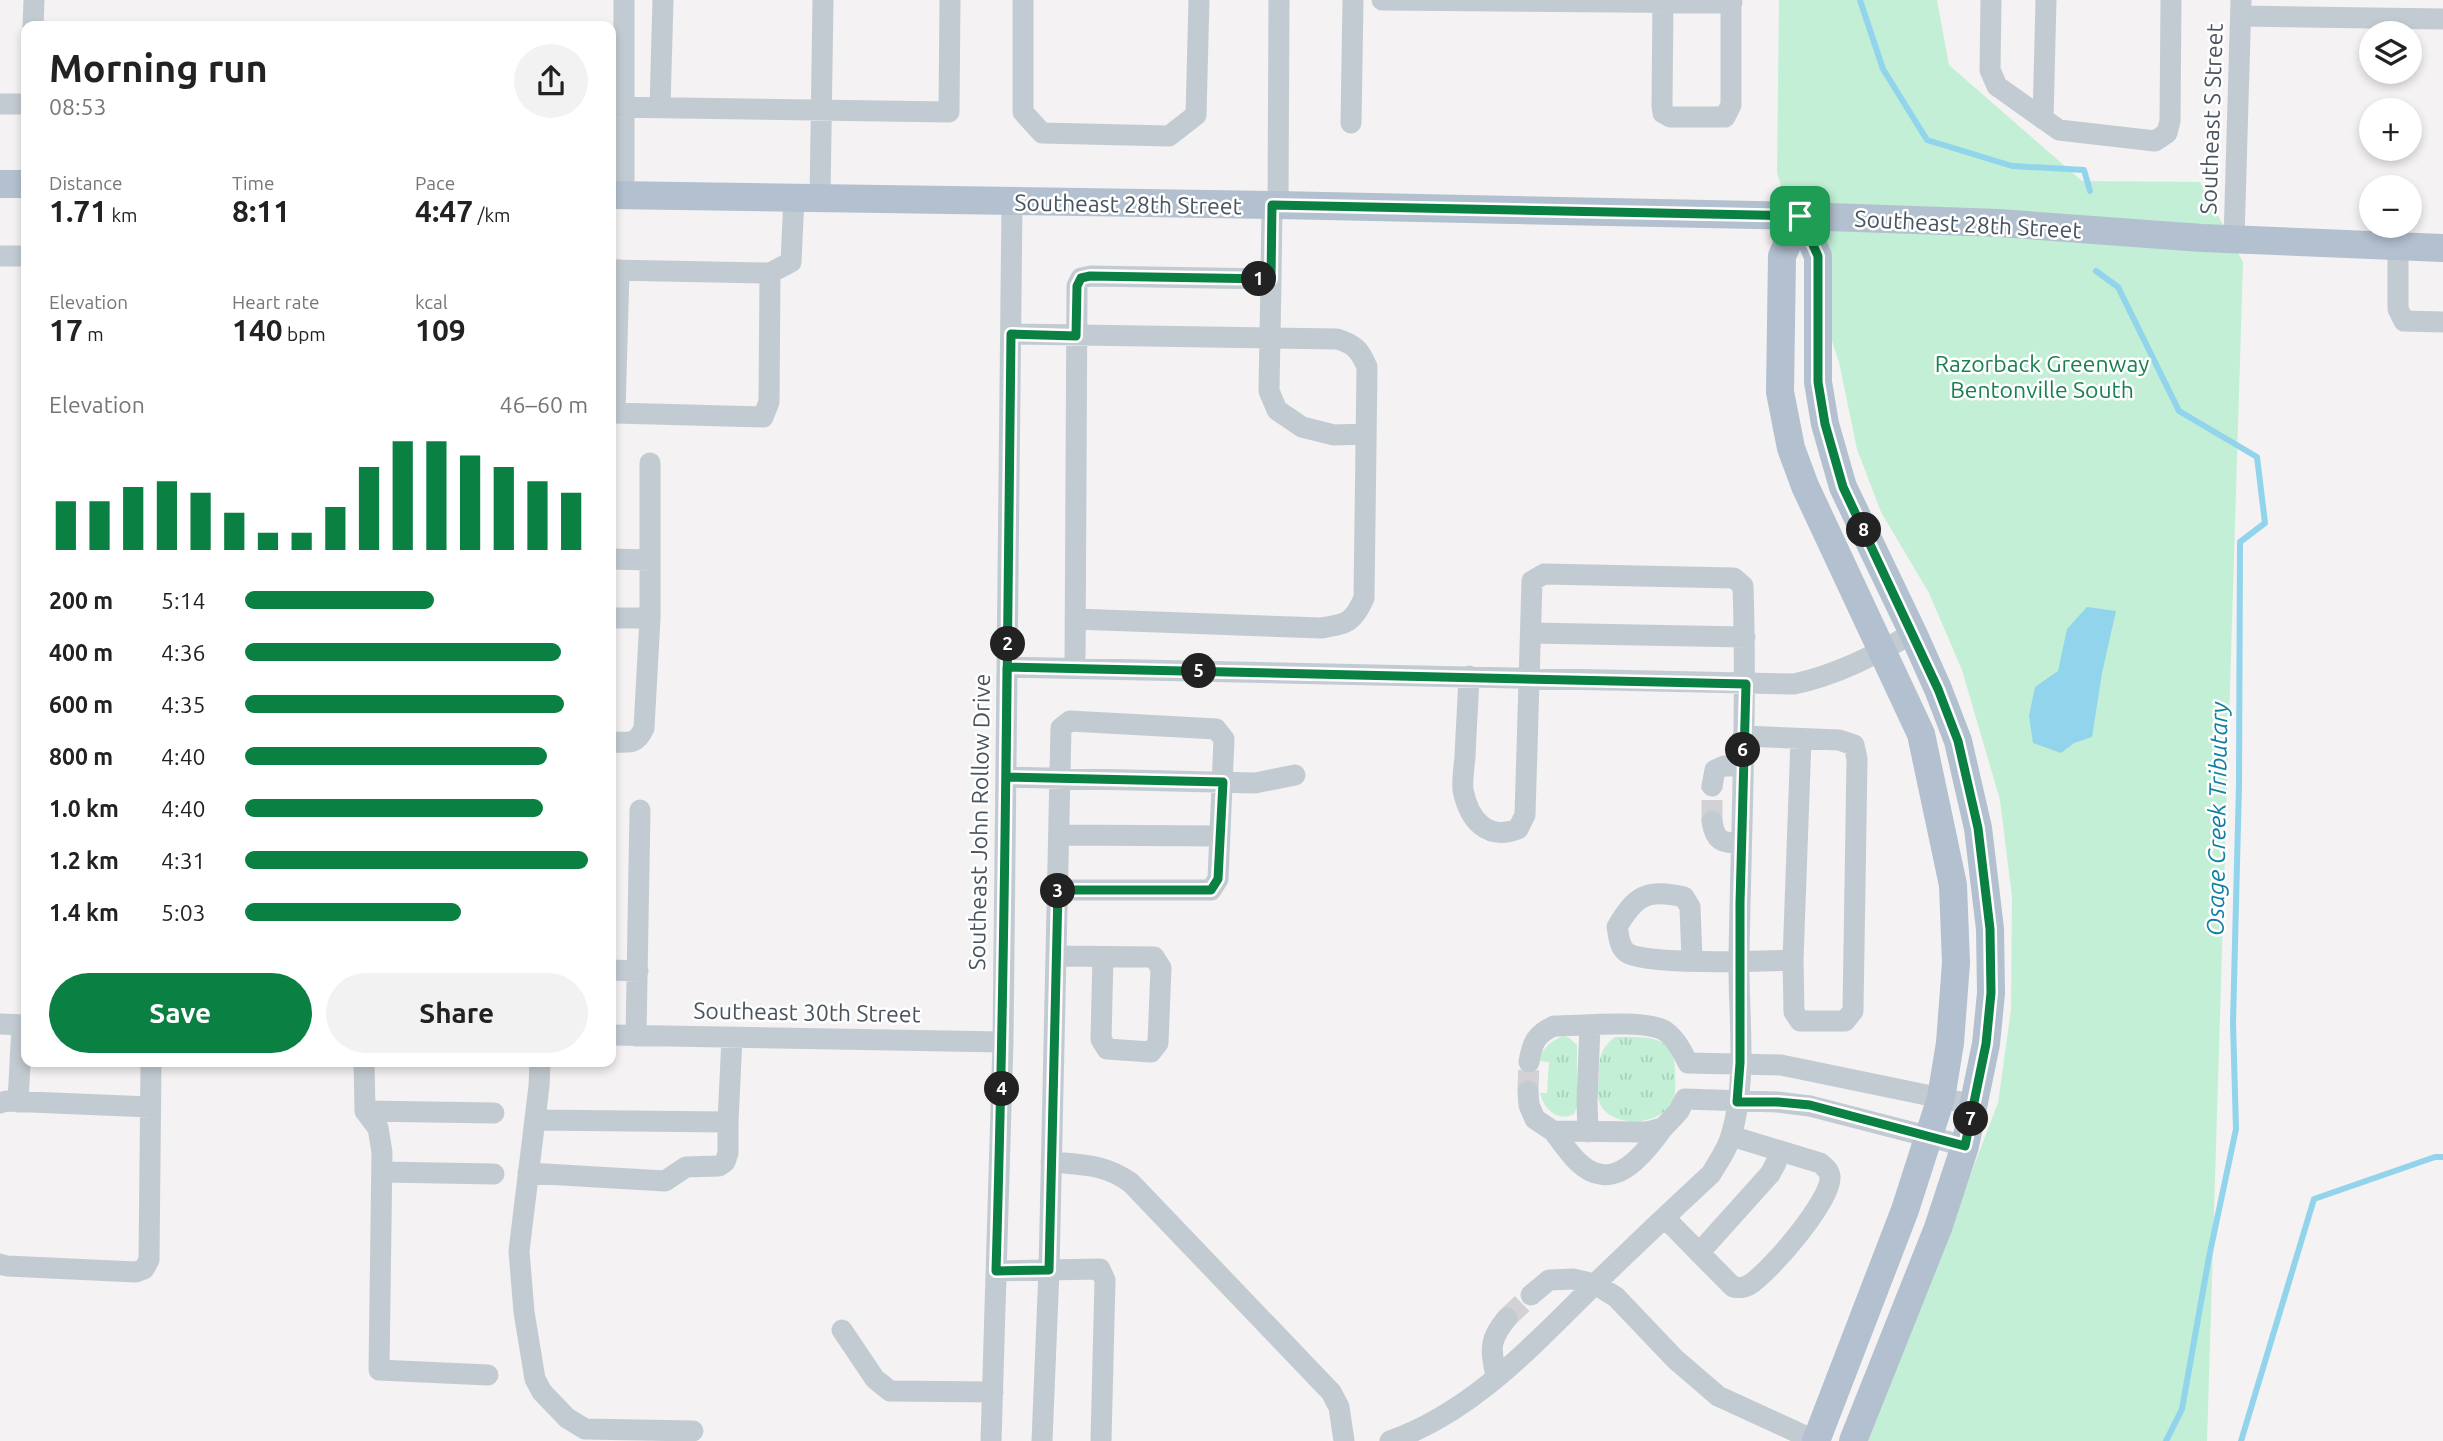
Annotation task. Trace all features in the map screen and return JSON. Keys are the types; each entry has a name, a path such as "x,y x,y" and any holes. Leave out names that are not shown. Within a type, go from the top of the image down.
{"main road":[{"path":"0,184 21,184"},
{"name":"Southeast 28th Street","path":"617,195 1800,216 1999,223 2234,239 2443,248"},
{"path":"1800,216 1818,256 1818,382 1825,424 1843,487 1913,633 1958,741 1978,828 1990,929 1991,993 1986,1044 1965,1146 1938,1228 1853,1441"},
{"path":"1800,216 1782,256 1780,392 1791,448 1805,486 1921,734 1952,885 1955,977 1950,1042 1941,1098 1930,1136 1905,1210 1816,1441"}],"street":[{"path":"33,21 34,0"},
{"path":"617,195 617,107 624,0"},
{"path":"660,108 663,0"},
{"path":"616,270 770,273 791,262 807,199 821,110 823,0"},
{"path":"617,107 949,112 950,0"},
{"path":"1023,0 1023,112 1042,133 1169,136 1196,115 1199,0"},
{"path":"1279,0 1269,391 1277,410 1302,427 1334,435 1366,434"},
{"path":"1351,123 1353,0"},
{"path":"1382,0 1731,1 1731,105 1725,117 1670,117 1663,113 1663,1"},
{"path":"1991,0 1990,70 1997,86 2059,130 2155,141 2167,133 2170,121 2171,0"},
{"path":"2043,119 2046,0"},
{"path":"2241,8 2375,9 2443,19"},
{"name":"Southeast S Street","path":"2234,239 2241,8"},
{"path":"0,104 21,104"},
{"name":"Southeast John Rollow Drive","path":"991,1441 1003,1042 1012,202"},
{"path":"2398,246 2400,316 2404,321 2443,322"},
{"path":"0,256 21,256"},
{"path":"616,413 762,417 769,402 770,273"},
{"path":"1075,668 1076,336 1077,286 1081,278 1271,279"},
{"path":"1011,334 1337,339 1353,344 1367,367 1364,598 1357,614 1346,624 1321,628 1075,620"},
{"path":"616,742 639,739 644,729 650,618 650,463"},
{"path":"616,559 650,560"},
{"path":"1390,1441 1415,1432 1460,1406 1496,1377 1549,1330 1711,1174 1731,1136 1737,1102 1740,1063 1742,765 1746,684 1743,586 1734,578 1544,574 1532,581 1525,815 1518,829 1506,834 1485,830 1469,808 1463,787 1469,676"},
{"path":"616,618 650,618"},
{"path":"1531,633 1745,637"},
{"path":"1007,667 1794,684 1840,671 1913,633"},
{"path":"1042,1441 1049,1270 1061,729 1070,721 1216,729 1224,739 1223,782 1218,879 1211,890 1058,890"},
{"path":"1743,736 1839,740 1854,746 1857,759 1853,1011 1845,1021 1800,1021 1794,1012 1793,960 1801,739"},
{"path":"1712,786 1715,770 1724,766 1742,765"},
{"path":"1006,777 1255,783 1295,775"},
{"path":"636,1036 640,810"},
{"path":"1712,821 1714,834 1718,839 1741,844"},
{"path":"1060,835 1220,836"},
{"path":"1057,956 1154,957 1161,968 1158,1043 1151,1052 1107,1049 1101,1039 1103,957"},
{"path":"1692,960 1793,960"},
{"path":"616,970 638,971"},
{"path":"0,1024 21,1025"},
{"path":"1528,1091 1529,1105 1535,1119 1553,1131 1577,1162 1593,1172 1613,1175 1632,1166 1679,1111 1689,1081 1688,1063 1678,1044 1664,1031 1646,1024 1554,1026 1541,1032 1532,1043 1529,1062"},
{"path":"1588,1132 1590,1026"},
{"name":"Southeast 30th Street","path":"616,1035 1003,1042"},
{"path":"528,1173 665,1181 686,1167 719,1166 725,1162 728,1153 732,1037"},
{"path":"21,1040 9,1102 150,1107"},
{"path":"1688,1063 1781,1065 1975,1105"},
{"path":"0,1264 136,1272 144,1269 149,1260 151,1067"},
{"path":"364,1067 365,1111 378,1128 382,1152 379,1370 488,1375"},
{"path":"540,1067 519,1251 524,1312 535,1379 542,1392 567,1418 585,1429 692,1431"},
{"path":"1685,1099 1810,1105 1965,1146"},
{"path":"365,1111 494,1113"},
{"path":"535,1119 728,1122"},
{"path":"1553,1131 1647,1132 1663,1128"},
{"path":"1665,1218 1733,1287 1741,1289 1752,1283 1799,1235 1825,1195 1831,1178 1829,1171 1820,1163 1731,1136"},
{"path":"1699,1253 1770,1174 1779,1151"},
{"path":"1051,1162 1115,1171 1131,1182 1331,1392 1339,1407 1344,1441"},
{"path":"382,1172 494,1174"},
{"path":"996,1271 1100,1269 1105,1280 1101,1441"},
{"path":"1531,1295 1549,1280 1573,1279 1595,1284 1616,1297 1675,1359 1718,1396 1816,1441"},
{"path":"1496,1377 1491,1343 1495,1332 1507,1318"},
{"path":"842,1330 875,1379 890,1391 993,1392"}],"green space":[{"name":"Razorback Greenway Bentonville South","path":"1779,0 1937,0 1949,65 2082,181 2200,182 2243,262 2207,1441 1868,1441 1998,1103 2011,1010 2012,897 2000,800 1962,670 1929,593 1881,512 1857,449 1839,362 1777,173"},
{"path":"1563,1036 1577,1045 1577,1107 1574,1114 1568,1116 1557,1115 1548,1109 1540,1093 1547,1093 1549,1062 1539,1061 1542,1052"},
{"path":"1615,1037 1656,1040 1670,1050 1674,1059 1675,1095 1669,1108 1660,1115 1636,1121 1624,1120 1613,1117 1604,1110 1598,1091 1600,1058"}],"water":[{"path":"2087,607 2116,611 2102,673 2092,737 2074,743 2061,753 2033,743 2029,716 2035,687 2058,671 2067,629"}],"waterway":[{"name":"Osage Creek Tributary","path":"1860,0 1883,69 1927,140 2012,166 2084,170 2090,191"},
{"name":"Osage Creek Tributary","path":"2096,271 2118,287 2179,411 2257,457 2265,523 2240,542 2239,784 2233,1023 2236,1129 2209,1257 2182,1409 2166,1441"},
{"name":"Osage Creek Tributary","path":"2241,1441 2314,1199 2435,1157 2443,1157"}],"tunnel":[{"path":"1712,786 1712,821"},
{"path":"1528,1091 1529,1062"},
{"path":"1507,1318 1531,1295"}],"route":[{"path":"1800,216 1272,205 1271,279 1090,276 1081,278 1077,286 1076,336 1011,334 1006,777 1223,782 1218,879 1211,890 1058,890 1049,1270 996,1271 1003,1042 1007,667 1530,677 1746,684 1742,765 1740,1063 1737,1102 1810,1105 1965,1146 1986,1044 1991,993 1990,929 1978,828 1958,741 1938,689 1843,487 1825,424 1818,382 1818,256 1800,216"}]}
